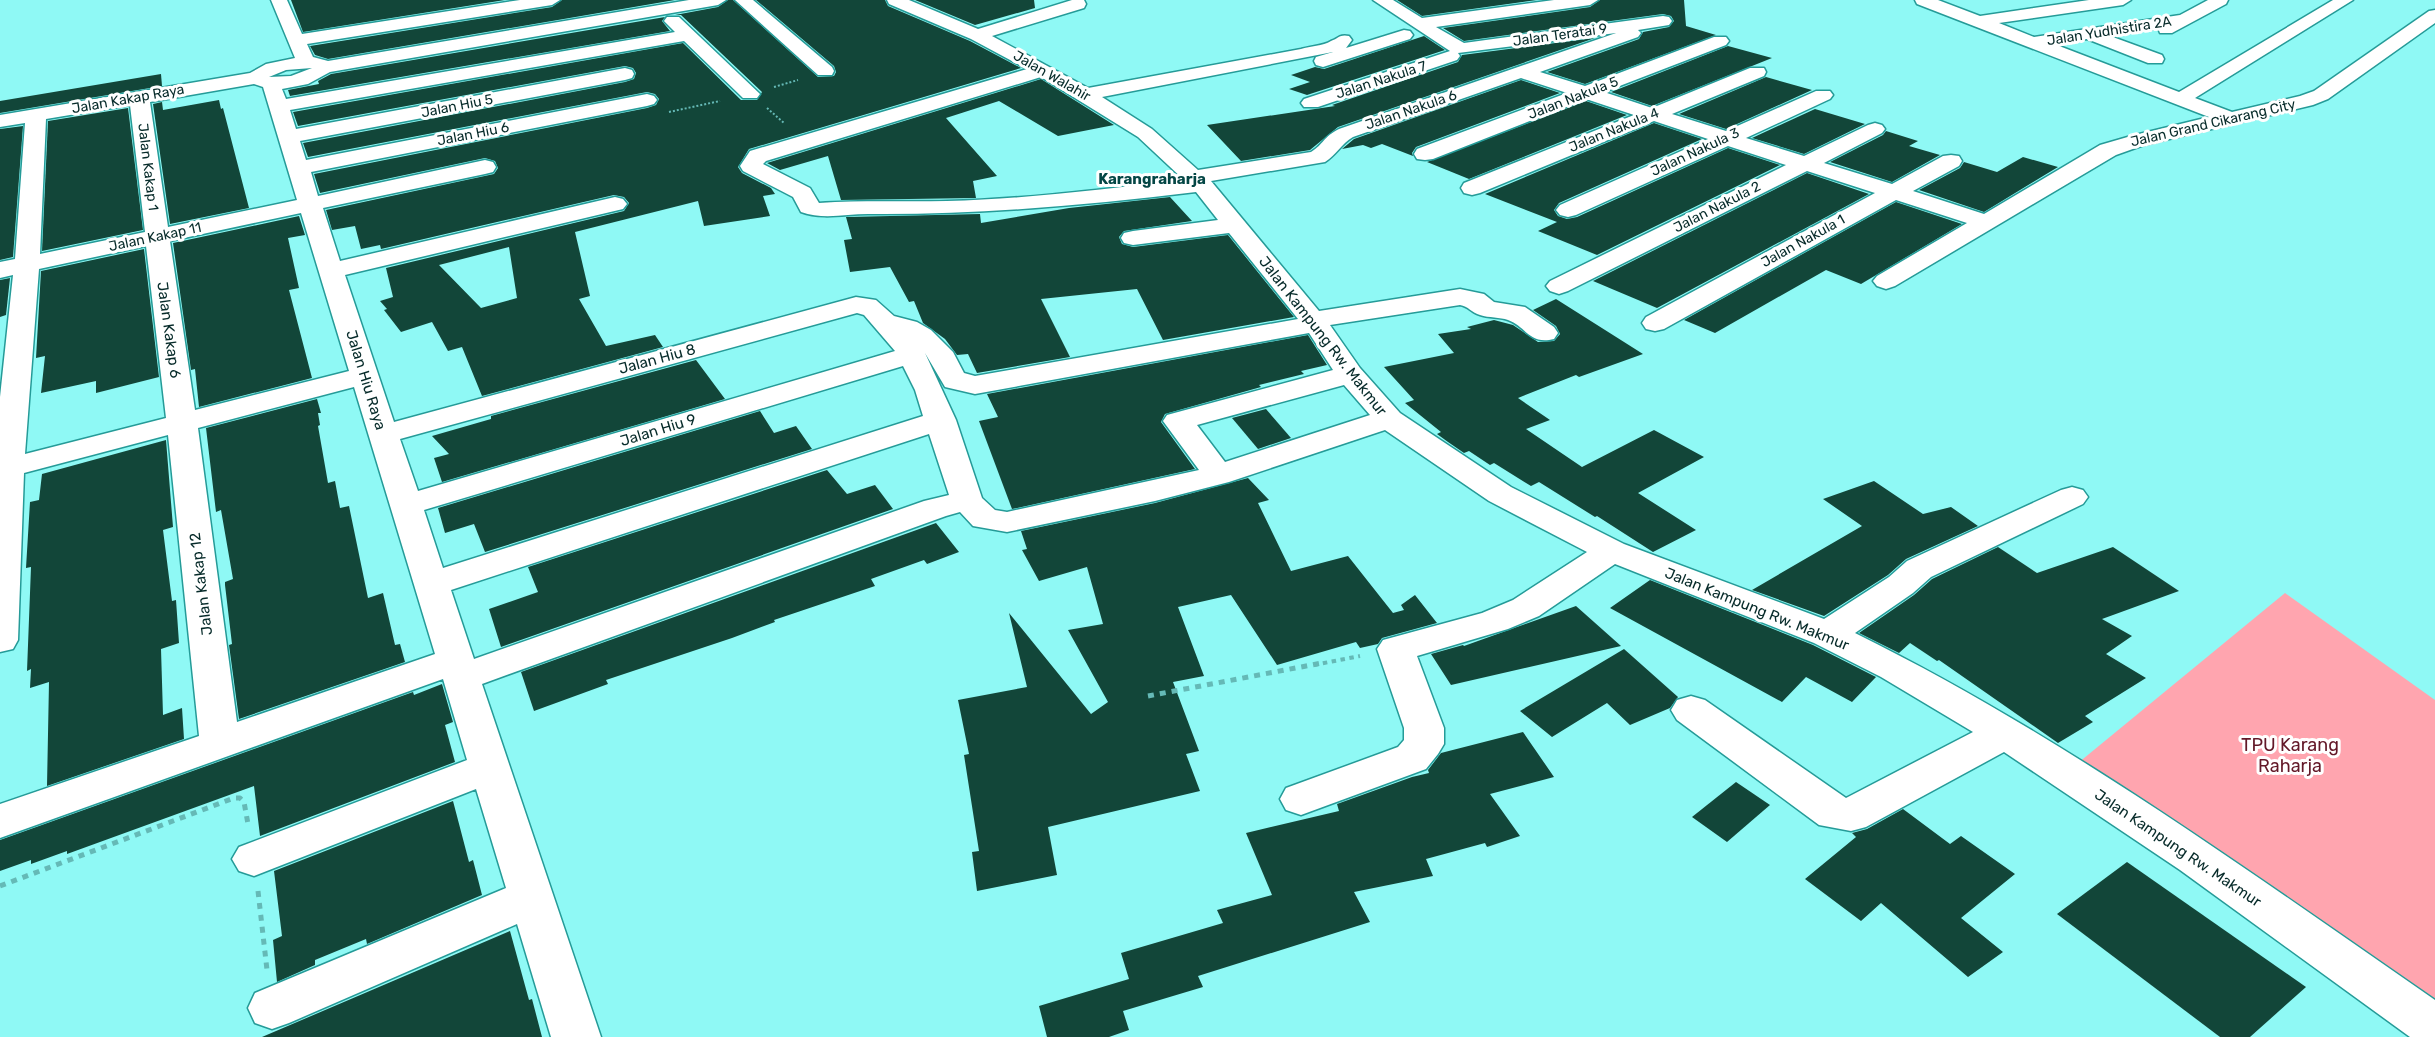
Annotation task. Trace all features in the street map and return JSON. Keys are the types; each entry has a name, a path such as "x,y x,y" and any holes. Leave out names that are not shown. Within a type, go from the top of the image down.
{"street":[{"path":"269,89 307,78 319,72 297,40 293,18 280,0"},
{"path":"297,40 552,0"},
{"path":"315,65 662,11 718,0"},
{"path":"743,0 825,71"},
{"name":"Jalan Walahir","path":"895,0 977,35 1085,94 1145,134 1198,181"},
{"path":"1420,24 1590,0"},
{"path":"1925,0 2234,119"},
{"path":"1980,21 2123,0"},
{"path":"2127,49 2220,0"},
{"path":"2180,99 2345,0"},
{"path":"1389,1 1453,52"},
{"path":"977,35 1078,4"},
{"path":"662,11 750,94"},
{"name":"Jalan Yudhistira 2A","path":"2032,42 2185,19"},
{"name":"Jalan Teratai 9","path":"1453,52 1466,48 1664,21"},
{"name":"Jalan Grand Cikarang City","path":"1886,281 2108,150 2306,101 2321,95 2430,22"},
{"name":"Jalan Nakula 6","path":"806,141 758,156 751,166 802,193 812,209 945,198 1089,198 1198,181 1317,157 1330,149 1333,140 1346,133 1632,33"},
{"path":"2088,34 2155,59"},
{"path":"1281,75 1343,47 1404,35"},
{"path":"269,89 604,50 688,36"},
{"name":"Jalan Nakula 5","path":"1425,154 1720,41"},
{"path":"1085,94 1339,45 1399,74 1457,94"},
{"path":"604,50 653,107"},
{"name":"Jalan Nakula 7","path":"1311,103 1399,74 1453,52"},
{"path":"806,141 1043,70"},
{"path":"1522,72 1986,222"},
{"name":"Jalan Nakula 4","path":"1472,188 1756,72"},
{"name":"Jalan Hiu 5","path":"289,137 625,75"},
{"name":"Jalan Kakap Raya","path":"0,121 140,97 269,89"},
{"name":"Jalan Hiu Raya","path":"269,89 289,137 576,1037"},
{"name":"Jalan Nakula 3","path":"1568,210 1823,95"},
{"name":"Jalan Kakap 1","path":"140,97 157,237"},
{"name":"Jalan Hiu 6","path":"299,168 653,107"},
{"path":"0,640 4,469 14,267 36,115"},
{"name":"Jalan Nakula 2","path":"1559,286 1875,129"},
{"name":"Jalan Nakula 1","path":"1655,322 1951,161"},
{"name":"Jalan Kakap 11","path":"14,267 486,167"},
{"name":"Jalan Kampung Rw. Makmur","path":"1198,181 1314,322 1350,374 1389,418 1500,494 1612,551 1827,634 1894,668 2005,733 2195,858 2435,1027"},
{"path":"332,270 615,204"},
{"path":"1133,238 1235,225"},
{"name":"Jalan Kakap 6","path":"157,237 182,423"},
{"path":"886,323 903,325 917,334 942,357 953,380 962,384 975,385 1443,297 1475,300 1486,309 1516,313 1544,333"},
{"name":"Jalan Hiu 8","path":"383,434 842,308 856,305 867,306 906,344 941,420 967,501"},
{"name":"Jalan Hiu 9","path":"406,505 910,355"},
{"path":"1218,475 1178,421 1182,418 1350,374"},
{"path":"4,469 364,375"},
{"path":"0,821 220,745 458,669 936,508 967,501 985,519 1007,522 1155,491 1218,475 1389,418"},
{"path":"431,584 941,420"},
{"name":"Jalan Kakap 12","path":"182,423 220,745"},
{"path":"1827,634 1901,585 1919,568 2072,497"},
{"path":"1301,799 1412,758 1424,744 1424,728 1396,649 1495,621 1526,608 1612,551"},
{"path":"1691,710 1834,813 1841,815 1851,815 2005,733"},
{"path":"254,859 491,767"},
{"path":"272,1008 532,897"}],"path":[{"path":"653,107 750,94 825,71"},
{"path":"750,94 806,141"},
{"path":"1148,696 1396,649"},
{"path":"0,886 234,798 240,798 244,802 254,859 272,1008"}],"green space":[{"name":"TPU Karang Raharja","path":"2285,593 2435,700 2435,1004 2072,768"}],"building":[{"path":"291,0 505,0 303,32"},
{"path":"562,0 675,0 328,59 315,55 310,46 552,7"},
{"path":"728,0 733,0 818,77 834,76 836,72 834,66 756,0 885,0 888,6 970,41 1021,68 749,149 738,167 742,173 771,188 775,194 763,196 770,216 704,226 698,201 575,232 590,296 579,299 606,346 655,335 663,347 482,396 462,347 448,351 432,322 401,332 384,310 387,309 380,301 393,297 386,268 624,211 629,203 624,197 614,195 381,249 380,245 361,249 355,226 332,230 326,210 494,174 498,168 495,161 485,158 320,193 314,174 647,108 656,105 659,99 655,94 647,92 308,157 303,143 625,82 634,79 636,73 633,68 625,66 298,126 293,112 683,43 741,100 757,100 762,92 681,15 675,15 718,7","holes":["509,247 517,298 481,308 439,265"]},
{"path":"915,0 1034,0 1035,8 975,25"},
{"path":"1397,0 1537,0 1422,16"},
{"path":"1600,0 1684,0 1686,26 1716,35 1585,84 1547,72 1639,39 1643,32 1669,27 1674,21 1671,16 1663,14 1464,41 1443,28 1590,7"},
{"path":"665,17 662,21 670,31 290,96 288,90 319,84 318,81 331,74"},
{"path":"1424,36 1445,50 1307,95 1289,89 1310,82 1291,75 1315,67 1324,69"},
{"path":"1595,38 1338,127 1310,150 1241,161 1207,125 1335,106 1332,105 1458,62 1462,55"},
{"path":"1728,46 1772,58 1652,106 1611,92"},
{"path":"161,74 162,86 0,113 0,101"},
{"path":"1766,77 1812,90 1726,129 1679,114"},
{"path":"1041,79 1114,125 1058,136 999,101 946,118 997,176 973,181 976,198 841,200 828,156 780,170 767,163"},
{"path":"1521,80 1560,93 1416,147 1412,153 1413,156 1382,144 1371,148 1363,145 1342,149 1354,139"},
{"path":"219,100 249,208 170,224 153,104 162,102 163,110"},
{"path":"1586,101 1627,115 1469,179 1427,162"},
{"path":"128,108 143,230 42,251 48,121"},
{"path":"1815,109 1865,124 1804,154 1752,138"},
{"path":"1654,123 1702,139 1559,203 1554,210 1558,216 1567,219 1577,217 1728,148 1780,165 1597,255 1538,231 1557,222 1485,194"},
{"path":"23,126 13,257 0,260 0,129"},
{"path":"1886,131 1918,141 1909,146 1940,155 1892,182 1830,162 1883,135"},
{"path":"2023,157 2058,167 1984,212 1919,190 1960,168 1964,162 1997,172"},
{"path":"1807,173 1869,194 1657,308 1593,281"},
{"path":"1170,197 1192,221 1124,231 1119,237 1122,244 1133,247 1228,235 1294,317 1163,340 1137,289 1041,299 1070,357 977,373 968,354 957,355 945,339 923,323 914,301 909,302 890,267 850,272 844,240 852,239 846,217 980,214 981,223 1069,208"},
{"path":"1896,202 1962,224 1861,284 1826,270 1715,333 1684,320"},
{"path":"299,216 305,235 288,238 299,288 289,290 312,378 199,407 195,369 191,370 173,243"},
{"path":"144,249 159,377 96,393 96,381 41,393 45,356 36,358 41,271"},
{"path":"10,278 6,315 0,317 0,280"},
{"path":"1556,299 1643,354 1579,377 1576,375 1518,398 1550,420 1526,429 1582,467 1654,430 1704,457 1638,493 1696,530 1653,552 1539,482 1531,486 1494,463 1490,465 1469,451 1464,453 1448,442 1437,434 1441,432 1405,403 1414,400 1384,367 1454,353 1438,334 1471,329 1467,327 1494,320 1513,325 1538,342 1554,341 1560,334 1556,326 1533,310"},
{"path":"1308,335 1327,365 1301,371 1304,374 1259,385 1261,387 1165,414 1161,422 1195,469 1012,509 979,421 998,417 987,394"},
{"path":"696,360 725,399 442,482 434,458 449,454 432,436 491,419 491,416"},
{"path":"317,399 321,413 318,413 320,425 318,426 328,483 335,481 340,508 349,506 368,598 383,593 395,645 400,644 405,662 239,719 229,645 232,644 225,585 225,582 233,579 221,510 216,512 206,428"},
{"path":"1266,409 1291,438 1258,449 1232,418"},
{"path":"760,411 774,433 796,426 812,449 485,552 474,524 445,533 438,508"},
{"path":"166,440 173,527 163,530 172,601 176,600 179,643 161,649 163,715 182,708 184,739 47,786 49,682 30,688 31,669 27,671 31,567 26,568 30,502 39,500 42,474"},
{"path":"827,470 847,494 875,485 893,509 501,647 489,609 538,592 528,567"},
{"path":"1248,478 1269,500 1258,503 1291,571 1348,556 1393,613 1404,610 1401,605 1415,595 1437,623 1382,638 1378,644 1360,648 1356,642 1277,665 1231,595 1178,607 1204,676 1173,682 1199,751 1186,754 1200,791 1048,827 1057,875 977,891 972,852 979,851 964,755 969,754 958,700 1027,687 1009,613 1091,714 1108,702 1068,630 1103,624 1087,567 1039,581 1022,550 1027,549 1021,531 1155,503"},
{"path":"1874,481 1923,514 1951,507 1978,526 1906,559 1888,575 1824,616 1752,590 1862,526 1823,499"},
{"path":"936,523 959,552 927,564 924,560 871,579 875,586 774,620 775,622 732,638 606,680 608,684 534,711 521,672"},
{"path":"1998,547 2037,573 2113,547 2179,591 2102,619 2132,636 2106,654 2146,678 2085,716 2093,722 2058,743 1939,660 1937,661 1910,643 1899,653 1859,633 1914,595 1932,579"},
{"path":"1650,580 1813,645 1876,677 1852,702 1806,677 1782,702 1610,608"},
{"path":"1576,606 1621,646 1451,685 1431,654 1464,646"},
{"path":"1624,649 1678,697 1670,708 1630,725 1607,703 1552,737 1520,711"},
{"path":"442,684 453,722 445,725 455,762 260,836 254,786 67,854 67,851 31,864 31,860 0,871 0,840 413,692 414,695"},
{"path":"1523,732 1554,777 1490,794 1520,836 1487,847 1485,843 1426,859 1433,876 1354,892 1370,922 1198,976 1203,987 1123,1011 1129,1030 1109,1037 1047,1037 1039,1006 1129,979 1121,953 1223,923 1217,910 1272,895 1246,833 1339,811 1337,804 1429,773 1428,770 1441,753"},
{"path":"1736,782 1770,805 1727,842 1692,817"},
{"path":"453,801 469,862 473,860 482,895 367,944 366,939 315,960 315,965 277,982 273,940 282,936 274,871"},
{"path":"1903,809 1950,844 1961,836 2015,874 1961,918 2003,952 1968,977 1881,903 1861,921 1805,879 1856,837 1852,833 1867,829"},
{"path":"2127,862 2306,987 2250,1037 2220,1037 2057,914"},
{"path":"510,931 542,1037 262,1037"}],"district":[{"name":"Karangraharja","path":"1152,179"}]}
